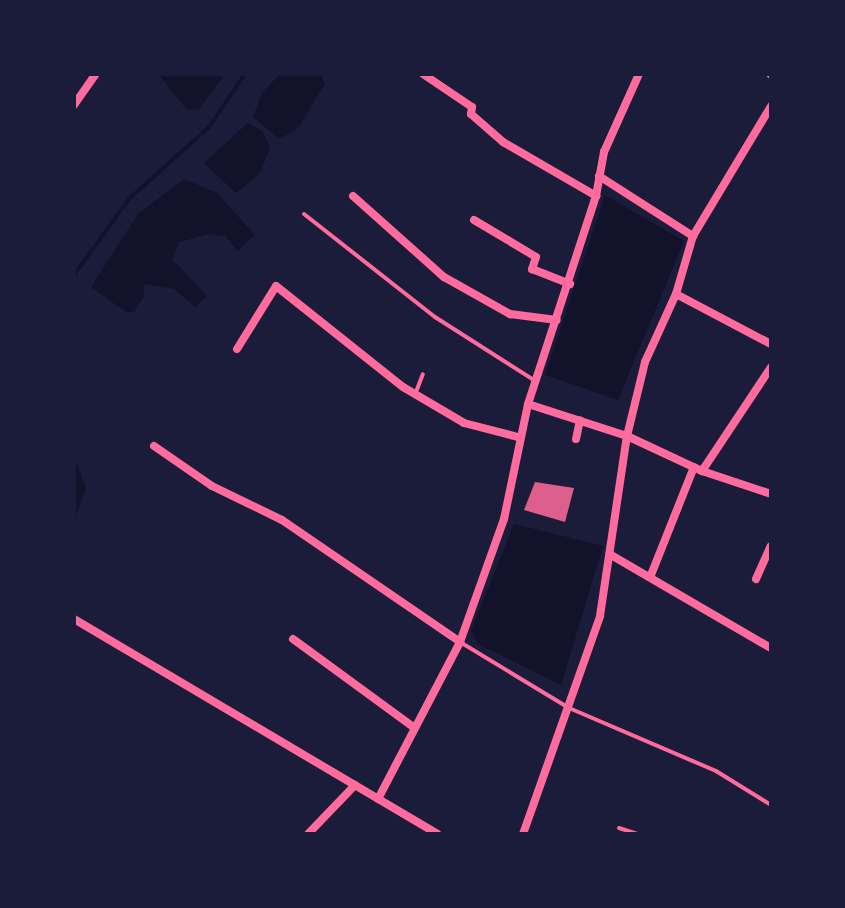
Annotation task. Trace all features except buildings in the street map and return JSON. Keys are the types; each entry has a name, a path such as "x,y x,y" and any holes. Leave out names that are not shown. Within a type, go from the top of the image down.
{"street":[{"path":"74,105 96,74"},
{"path":"423,74 472,107 471,114 513,149 596,196"},
{"path":"378,799 412,726 460,642 504,519 518,437 570,284 599,176 639,74"},
{"path":"523,834 600,616 627,436 645,362 676,294 693,236 771,106"},
{"path":"599,176 693,236"},
{"path":"353,196 458,285 510,314 557,320"},
{"path":"474,220 536,257 532,269 570,284"},
{"path":"237,349 276,286 415,394 464,423 518,437"},
{"path":"676,294 771,344"},
{"path":"651,575 698,469 768,380 771,367"},
{"path":"528,404 627,436 698,469 771,494"},
{"path":"576,439 580,420"},
{"path":"154,446 212,486 282,520 460,642"},
{"path":"756,579 771,546"},
{"path":"611,555 651,575 771,648"},
{"path":"74,619 437,834"},
{"path":"293,639 412,726"},
{"path":"308,834 355,785"}],"lane":[{"path":"304,214 435,317 536,381"},
{"path":"415,394 423,374"},
{"path":"460,642 569,708 716,771 771,805"},
{"path":"619,828 638,834"}],"shaded area":[{"path":"158,74 225,74 199,109 187,110"},
{"path":"280,74 321,74 325,84 298,128 279,139 253,117 262,93"},
{"path":"248,123 263,132 270,148 260,173 236,193 204,163"},
{"path":"184,179 217,193 255,235 238,251 225,236 209,234 179,242 172,259 207,296 195,307 174,289 144,284 144,296 134,312 126,312 91,287 138,214"},
{"path":"605,195 684,241 618,400 545,375"},
{"path":"74,457 86,488 74,521"},
{"path":"514,524 603,546 561,685 478,644 471,631"}],"waterway":[{"path":"74,275 129,199 209,127 245,74"}]}
